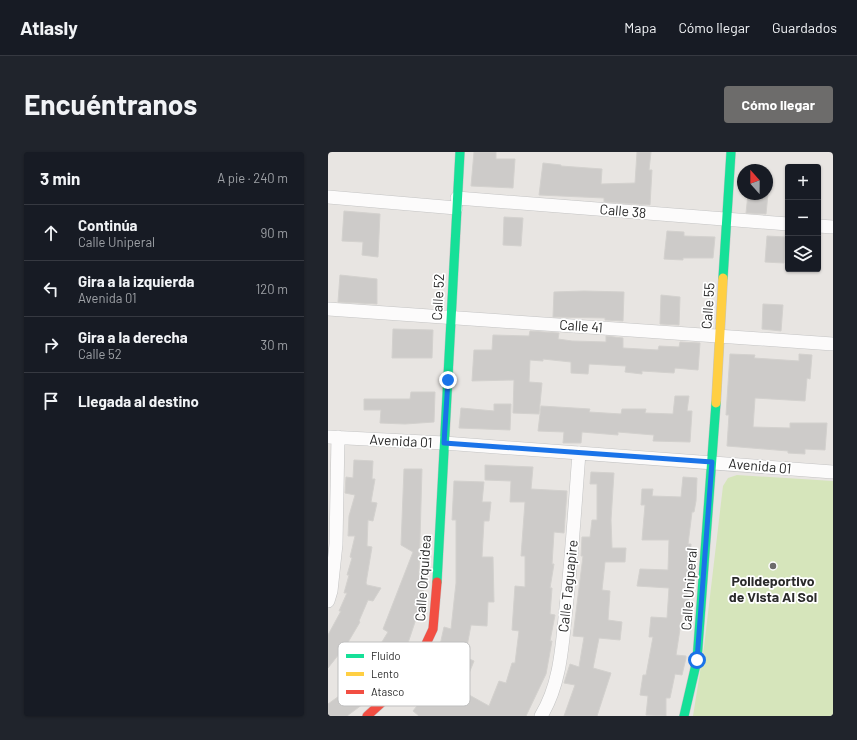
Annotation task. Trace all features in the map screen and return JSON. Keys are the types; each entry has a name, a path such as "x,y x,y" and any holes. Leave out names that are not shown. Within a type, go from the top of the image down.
{"street":[{"name":"Calle 52","path":"444,443 460,152"},
{"name":"Calle 55","path":"712,462 731,152"},
{"name":"Calle 38","path":"328,197 457,203 785,224"},
{"path":"821,226 833,227"},
{"name":"Calle 41","path":"328,309 450,316 833,344"},
{"path":"328,601 331,591 336,544 333,437"},
{"name":"Avenida 01","path":"333,437 444,443 833,472"},
{"name":"Calle Orquidea","path":"427,642 433,629 438,570 444,443"},
{"name":"Calle Taguapire","path":"541,716 550,698 560,666 571,561 579,453"},
{"name":"Calle Uniperal","path":"684,716 697,660 712,462"},
{"name":"Calle Orquidea","path":"367,716 378,706"}],"green space":[{"name":"Polideportivo de Vista Al Sol","path":"737,475 833,481 833,716 693,716 704,647 723,486 728,478"}],"building":[{"path":"474,152 496,152 496,159 515,159 513,188 471,186"},
{"path":"637,152 651,152 649,170 652,170 650,205 604,202 604,198 539,195 543,163 602,169 601,184 635,183"},
{"path":"747,200 767,200 766,214 746,213"},
{"path":"344,211 380,214 378,257 362,255 363,242 342,241"},
{"path":"504,217 523,218 521,246 503,245"},
{"path":"667,231 684,232 684,236 715,237 713,258 683,258 683,260 664,259"},
{"path":"767,236 785,237 784,263 765,262"},
{"path":"340,275 377,279 377,304 338,302"},
{"path":"554,292 624,292 623,321 605,320 605,318 553,317"},
{"path":"661,295 680,297 679,325 660,324"},
{"path":"763,304 783,305 781,331 762,329"},
{"path":"393,329 433,330 432,358 392,358"},
{"path":"530,331 559,333 558,339 572,341 606,342 606,336 623,338 623,348 658,350 659,346 679,347 680,342 700,343 698,370 675,368 674,373 642,371 642,374 625,372 626,366 589,364 588,374 571,373 571,362 543,359 543,361 530,360 529,382 542,383 539,414 513,413 514,380 472,381 474,350 492,350 493,335 529,336"},
{"path":"730,354 755,355 754,358 799,361 799,354 812,355 810,379 807,378 805,401 755,398 753,427 790,428 790,423 827,423 825,450 805,449 805,454 788,453 788,451 727,446 729,415 726,415"},
{"path":"411,392 435,392 434,422 405,424 380,423 381,410 364,410 364,399 410,399"},
{"path":"675,396 689,396 687,411 692,411 690,442 653,441 654,435 618,432 618,435 582,432 581,443 563,443 564,432 538,431 541,406 590,409 589,412 621,414 622,409 646,409 645,413 673,414"},
{"path":"494,404 511,404 510,430 459,428 461,408 494,411"},
{"path":"354,460 373,461 372,479 375,479 371,502 377,503 373,521 368,520 367,546 372,547 366,583 367,585 381,588 373,601 368,600 359,621 360,622 348,642 338,642 338,655 328,668 328,635 341,611 339,611 347,593 344,593 349,575 347,575 352,558 350,557 355,536 348,536 349,516 355,495 345,493 346,477 353,478"},
{"path":"485,465 533,467 531,489 567,491 564,533 554,532 552,564 554,564 550,588 552,588 550,614 555,615 546,674 526,716 419,716 413,711 417,706 470,706 470,695 489,706 499,681 506,683 512,663 515,663 519,631 512,630 515,586 525,587 525,556 521,556 525,502 510,502 511,481 485,480"},
{"path":"404,469 422,469 419,575 425,576 423,598 408,642 382,642 388,632 383,629 413,552 401,545"},
{"path":"591,472 614,473 611,520 612,548 626,548 625,562 605,562 602,590 610,591 608,620 622,622 620,640 599,638 593,668 611,673 597,716 564,716 575,685 564,683 570,664 579,667 584,637 573,636 583,556 581,556 582,537 590,537 592,520 597,520 597,484 590,484"},
{"path":"683,477 697,478 696,501 694,512 692,512 688,544 691,544 687,616 682,616 676,655 686,656 686,658 682,675 675,674 670,698 666,698 666,716 646,715 648,696 640,695 643,675 646,675 653,637 649,637 651,617 667,618 669,588 637,586 640,569 668,570 669,540 642,540 645,505 641,505 642,489 653,489 652,496 681,497"},
{"path":"454,481 484,482 482,502 491,502 489,521 484,521 482,557 493,557 494,602 488,602 487,626 471,625 468,642 441,642 444,627 451,629 456,583 456,520 452,520"},
{"path":"470,659 474,661 470,671"},
{"path":"338,697 338,706 360,706 347,716 328,716 328,704"}],"traffic: fast":[{"path":"437,582 460,152"},
{"path":"723,278 731,152"},
{"path":"684,716 697,660 716,403"}],"traffic: slow":[{"path":"716,403 723,278"}],"traffic: jam":[{"path":"427,642 433,629 437,582"},
{"path":"367,716 378,706"}],"place":[{"name":"Polideportivo de Vista Al Sol","path":"773,566"}],"route":[{"path":"448,380 444,443 712,462 697,660"}]}
